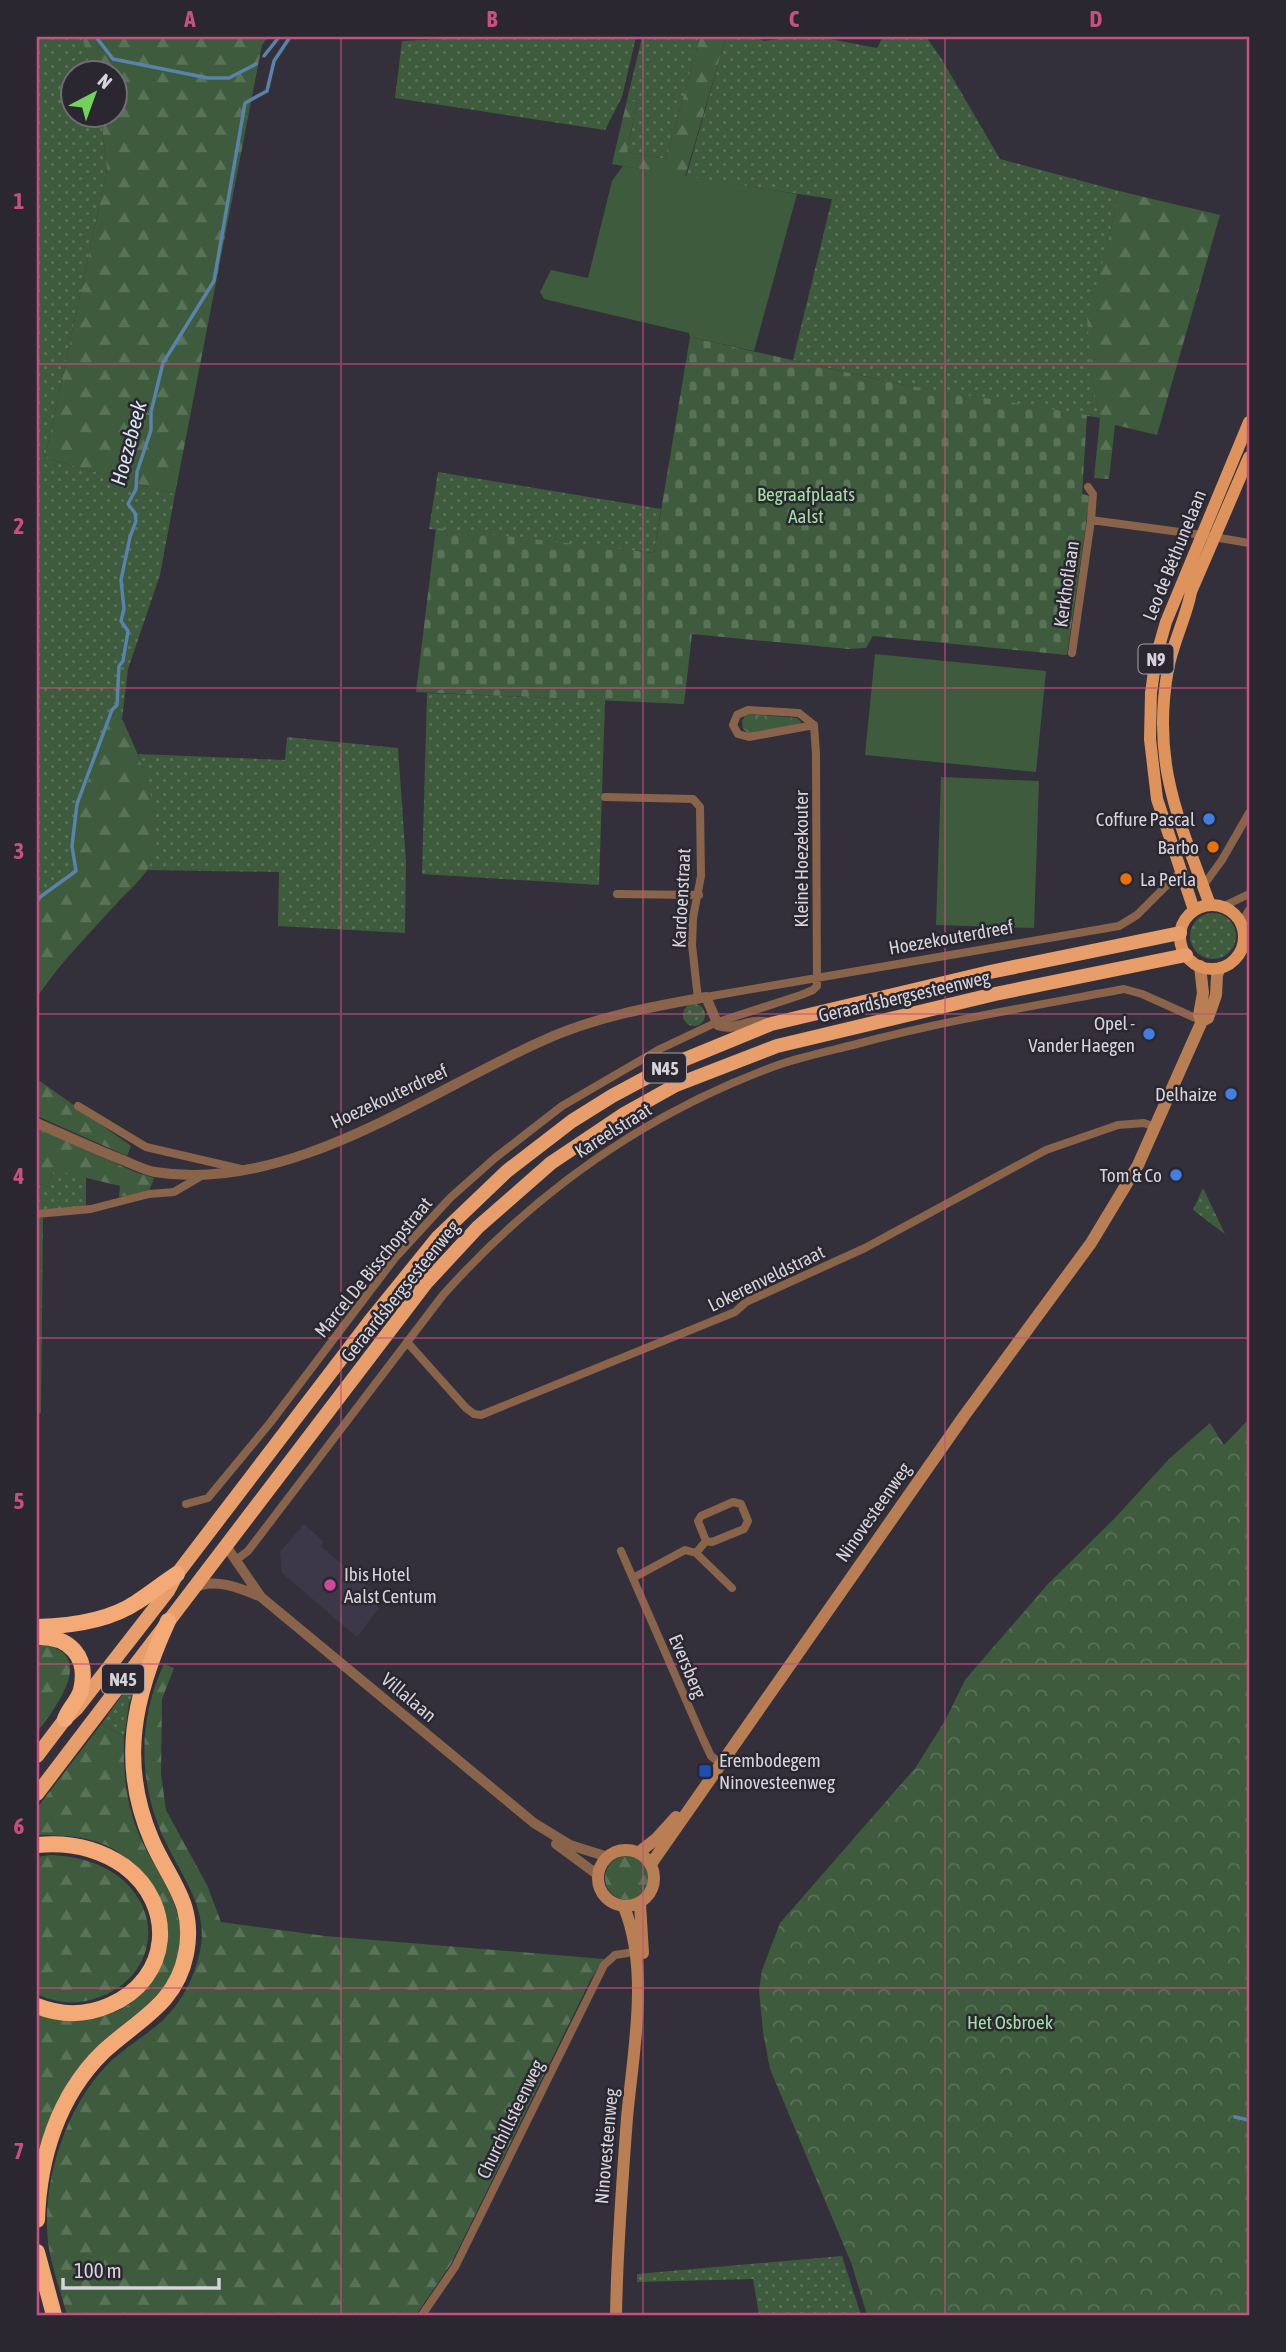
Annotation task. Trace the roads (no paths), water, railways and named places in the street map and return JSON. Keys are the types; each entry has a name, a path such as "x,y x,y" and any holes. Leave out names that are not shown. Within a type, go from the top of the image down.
{"highway":[{"name":"Geraardsbergsesteenweg","path":"37,1756 127,1645 168,1591 177,1574 411,1269 463,1212 537,1146 612,1096 666,1067 771,1024 990,972 1180,933"},
{"name":"Geraardsbergsesteenweg","path":"37,1794 418,1293 478,1227 551,1163 624,1114 677,1085 777,1046 995,994 1186,955"},
{"path":"37,1627 58,1626 112,1615 135,1604 177,1574"},
{"path":"37,2220 40,2185 48,2146 68,2096 104,2052 164,2001 174,1987 184,1962 189,1934 187,1913 179,1891 151,1839 138,1798 132,1761 137,1706 168,1622"},
{"path":"37,1637 62,1639 75,1650 80,1661 81,1690 65,1719"},
{"path":"37,1845 56,1844 86,1848 125,1867 148,1893 160,1923 161,1938 155,1964 148,1975 132,1993 120,2001 98,2010 75,2014 37,2006"},
{"path":"37,2252 54,2315"}],"main road":[{"name":"Leo de Béthunelaan","path":"1216,906 1203,886 1178,822 1165,765 1163,728 1166,685 1173,649 1189,606 1208,536 1249,422"},
{"name":"Leo de Béthunelaan","path":"1194,910 1157,799 1150,739 1151,693 1156,657 1166,622 1208,536 1224,518 1249,457"},
{"path":"1216,906 1232,912 1241,923 1247,939 1244,958 1220,968 1200,965 1186,955 1180,933 1186,918 1194,910 1216,906"},
{"path":"1200,965 1203,993 1199,1015 1202,1021"},
{"name":"Ninovesteenweg","path":"651,1864 964,1416 1091,1243 1128,1183 1202,1021 1208,1018 1215,1000 1220,968"},
{"name":"Ninovesteenweg","path":"639,1853 656,1839 682,1809 690,1806"},
{"path":"622,1851 639,1853 651,1864 654,1882 647,1898 640,1903 624,1907 608,1900 599,1884 601,1865 608,1857 622,1851"},
{"name":"Ninovesteenweg","path":"617,2315 618,2227 639,1980 640,1903"},
{"name":"Ninovesteenweg","path":"624,1907 639,1951"}],"street":[{"name":"Kerkhoflaan","path":"1072,653 1091,520 1093,494 1088,487"},
{"name":"Kerkhoflaan","path":"1091,520 1249,544"},
{"path":"748,710 799,713 814,725 749,737 738,734 733,725 737,715 748,710"},
{"name":"Kleine Hoezekouter","path":"715,1023 813,990 817,986 814,725"},
{"name":"Kardoenstraat","path":"605,797 696,800 700,807 701,876 692,931 702,998"},
{"path":"1203,886 1222,860 1249,813"},
{"name":"Hoezekouterdreef","path":"37,1123 151,1172 203,1175 244,1169 293,1158 356,1133 570,1029 613,1016 702,998 1119,926 1138,915 1181,871"},
{"path":"617,894 699,895"},
{"path":"1216,906 1249,894"},
{"path":"1241,923 1249,910"},
{"name":"Kareelstraat","path":"236,1560 248,1551 443,1295 476,1259 543,1197 634,1133 682,1106 784,1063 881,1038 1124,989 1142,994 1202,1021"},
{"path":"702,998 715,1023 727,1028 756,1020 771,1024"},
{"name":"Marcel De Bisschopstraat","path":"186,1504 208,1498 270,1423 395,1258 450,1198 495,1158 562,1106 603,1080 715,1023"},
{"name":"Hoezekouterdreef","path":"78,1106 146,1147 244,1169"},
{"name":"Lokerenveldstraat","path":"407,1342 466,1408 481,1415 735,1312 746,1302 865,1248 1046,1150 1118,1125 1144,1123 1156,1126"},
{"name":"Hoezekouterdreef","path":"37,1214 92,1209 149,1194 174,1192 203,1175"},
{"path":"733,1502 741,1504 748,1521 747,1526 712,1542 706,1541 698,1521 701,1516 733,1502"},
{"path":"696,1553 706,1541"},
{"name":"Villalaan","path":"226,1546 261,1597 538,1830 562,1845 598,1875"},
{"path":"633,1578 685,1550 696,1553 732,1588"},
{"name":"Eversberg","path":"621,1552 711,1756 720,1763"},
{"name":"Villalaan","path":"193,1588 205,1584 237,1587 261,1597"},
{"name":"Villalaan","path":"562,1845 608,1857"},
{"name":"Churchillsteenweg","path":"422,2315 455,2267 604,1965 615,1955 639,1951"}],"waterway":[{"path":"96,37 113,59 208,78 229,78 256,64"},
{"path":"264,56 279,37"},
{"name":"Hoezebeek","path":"37,902 76,871 72,846 77,804 112,710 117,705 119,666 123,661 128,631 121,621 124,609 121,580 136,521 135,513 128,504 136,489 137,472 151,430 151,412 163,363 214,281 245,103 267,91 274,61 290,37"},
{"path":"1235,2117 1249,2120"}],"place":[{"name":"Coffure Pascal","path":"1209,819"},
{"name":"Barbo","path":"1213,847"},
{"name":"La Perla","path":"1126,879"},
{"name":"Opel - Vander Haegen","path":"1149,1034"},
{"name":"Delhaize","path":"1231,1094"},
{"name":"Tom & Co","path":"1176,1175"},
{"name":"Ibis Hotel Aalst Centum","path":"330,1585"},
{"name":"Erembodegem Ninovesteenweg","path":"705,1771"}],"park label":[{"name":"Begraafplaats Aalst","path":"806,505"},
{"name":"Het Osbroek","path":"1010,2022"}]}
